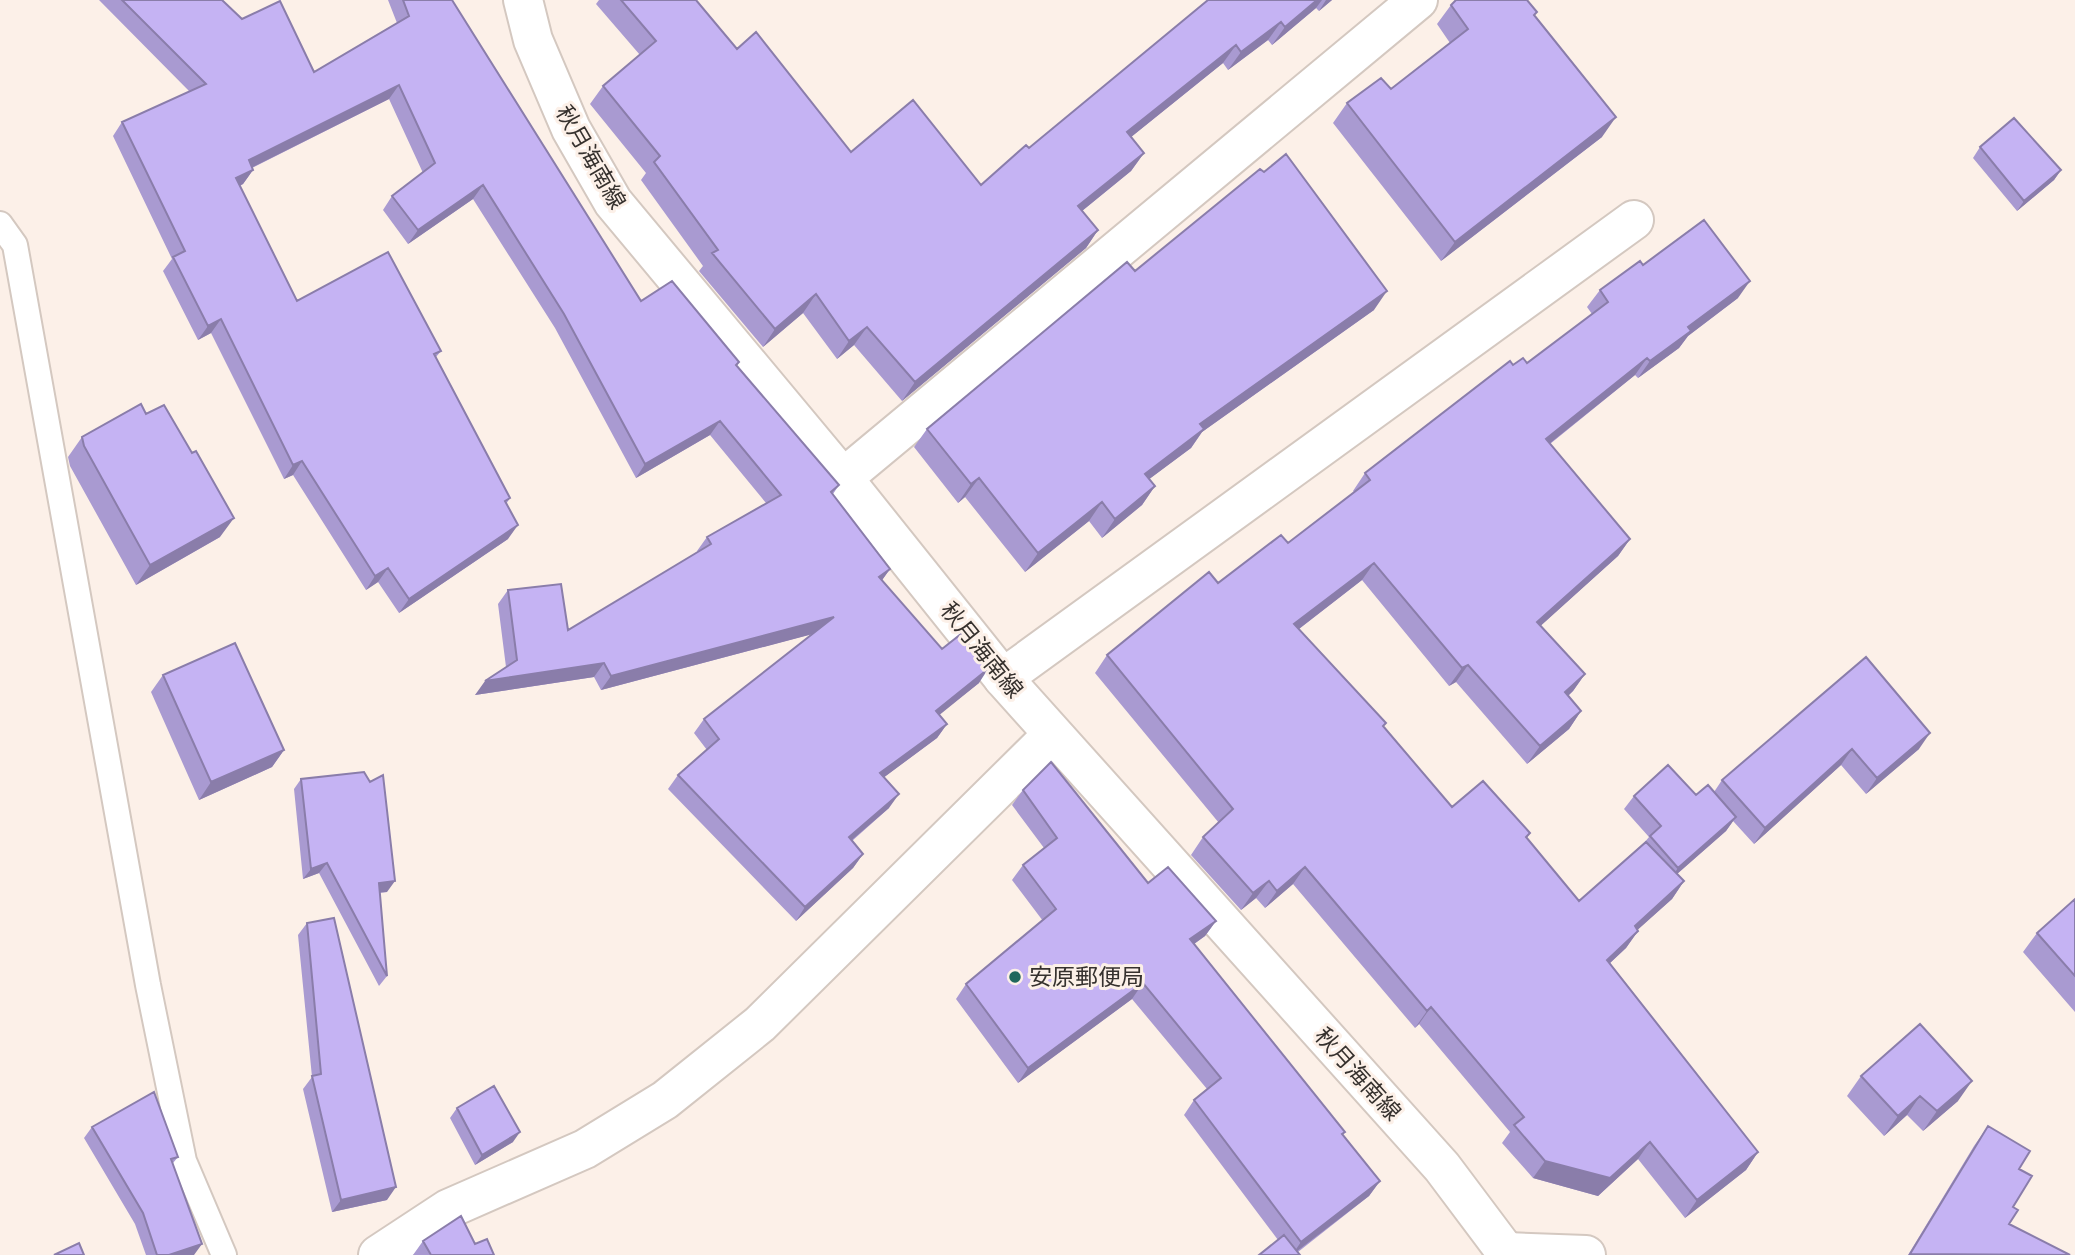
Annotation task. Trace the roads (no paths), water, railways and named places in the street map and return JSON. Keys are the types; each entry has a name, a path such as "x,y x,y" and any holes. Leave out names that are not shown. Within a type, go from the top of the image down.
{"street":[{"name":"秋月海南線","path":"523,0 533,40 571,129 613,202 843,478 1003,678 1442,1167 1507,1253"},
{"path":"843,478 1418,0"},
{"path":"1003,678 1634,220"},
{"path":"378,1255 448,1209 585,1149 665,1100 760,1024 1052,735"},
{"path":"1507,1253 1586,1255"}],"lane":[{"path":"0,224 15,245 148,985 184,1161 224,1255"}],"place":[{"name":"安原郵便局","path":"1015,977"}]}
